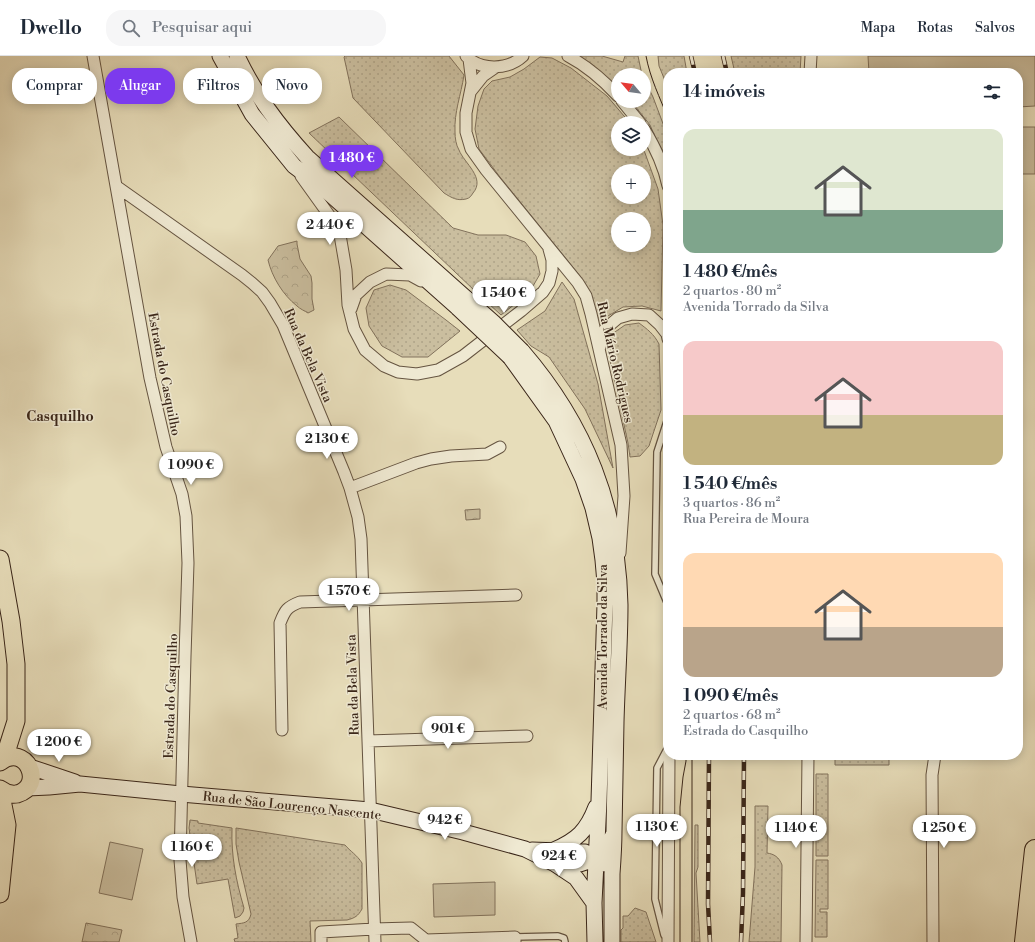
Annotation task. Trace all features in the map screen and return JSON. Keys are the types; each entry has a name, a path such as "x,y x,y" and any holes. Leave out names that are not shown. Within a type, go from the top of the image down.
{"highway":[{"path":"1025,942 1035,850"}],"main road":[{"name":"Avenida Torrado da Silva","path":"220,56 252,114 294,166 322,187 438,291 462,303 493,322 516,354 556,421 583,479 593,508 600,538 605,583 599,801 594,903 595,942"},
{"name":"Avenida Torrado da Silva","path":"237,56 254,88 285,133 307,157 462,303"},
{"name":"Avenida Torrado da Silva","path":"516,354 544,378 574,424 596,473 610,519 618,582 620,635 612,874 612,942"},
{"path":"0,559 11,621 16,664 16,722 27,764 32,774 31,782 24,790 7,825"},
{"path":"2,760 16,722"},
{"path":"2,760 11,757 19,758 27,764"},
{"name":"Rua de São Lourenço Nascente","path":"27,764 80,784"},
{"name":"Rua de São Lourenço Nascente","path":"24,790 80,784 370,810 463,832 580,864 589,862 596,858"},
{"path":"0,790 7,794 14,794 24,790"},
{"path":"0,790 7,825 0,894"},
{"path":"553,857 566,845 577,838 586,827 599,801"},
{"path":"612,874 596,858 608,845 614,833"},
{"name":"Rua de São Lourenço Nascente","path":"553,857 576,878 594,903"}],"street":[{"name":"Estrada do Casquilho","path":"93,56 150,378 166,447 182,494 186,516 188,563 180,860 183,897 192,942"},
{"path":"467,57 477,64 496,67 508,65 523,56"},
{"path":"568,56 584,66 611,89"},
{"path":"810,68 811,56"},
{"name":"Rua Mário Rodrigues","path":"467,57 472,83 466,113 466,132 471,149 578,283 586,296 600,348 621,445 624,496 618,582"},
{"name":"Rua Mário Rodrigues","path":"471,92 483,76 496,67"},
{"path":"628,108 634,116"},
{"path":"651,143 663,168"},
{"path":"294,166 339,229 346,270 348,305 354,329 365,350 384,366 398,372 417,374 438,370 463,356 543,292 549,283 552,271 552,260 548,247"},
{"name":"Rua da Bela Vista","path":"116,186 242,275 262,292 283,325 350,488 360,528 375,942"},
{"path":"354,329 351,309 356,295 370,282 386,274 410,275 438,291"},
{"path":"600,348 605,329 618,318 632,314 649,315 663,329"},
{"path":"350,488 416,463 451,456 487,454 500,447"},
{"path":"282,730 280,623 284,613 290,605 300,602 516,594"},
{"path":"368,741 527,736"},
{"path":"667,942 669,760"},
{"path":"806,942 808,760"},
{"path":"933,942 932,775 934,760"},
{"path":"321,942 321,932 411,928 426,941 515,940"}],"lane":[{"path":"663,433 657,452 656,574 663,592"},
{"path":"663,757 657,768 655,899 667,942"},
{"path":"930,760 932,775"},
{"path":"515,940 558,936 564,938 566,942"}],"green space":[{"path":"345,56 449,56 464,75 457,110 455,134 458,148 476,176 476,187 470,197 463,200 452,198 444,193 353,98"},
{"path":"579,56 602,56 623,62 625,56 638,56 641,68 611,68 611,81"},
{"path":"658,56 684,56 686,68 663,68 663,76 659,66"},
{"path":"731,56 801,56 800,68 734,68"},
{"path":"868,56 1035,56 1035,106 1023,107 1023,68 869,68"},
{"path":"540,57 552,58 571,68 607,96 611,101 611,108 617,108 624,116 611,116 611,156 646,156 649,164 611,164 611,204 651,204 651,170 658,189 663,225 661,311 642,306 623,307 598,322 591,298 581,277 479,149 475,129 478,106 484,89 492,81 510,77"},
{"path":"651,93 663,124 663,155 651,127 651,116 643,116 637,108 651,108"},
{"path":"339,117 453,228 478,235 506,235 525,242 536,256 540,274 529,293 501,315 475,291 309,133"},
{"path":"1023,127 1035,127 1035,174 1023,174"},
{"path":"297,241 300,259 311,276 314,310 308,313 292,302 283,291 272,273 268,260 278,246"},
{"path":"562,282 574,299 598,384 613,468 585,409 549,357 531,346 517,330 545,311"},
{"path":"390,285 406,290 460,331 428,357 402,357 382,346 369,326 366,308 374,290"},
{"path":"639,323 653,335 659,344 661,410 649,446 640,456 630,457 607,347 612,334 625,325"},
{"path":"480,509 480,519 466,520 465,510"},
{"path":"835,760 889,760 889,765 835,765"},
{"path":"816,774 828,774 828,856 816,856"},
{"path":"755,806 768,806 767,853 776,856 782,865 781,942 749,942 755,867"},
{"path":"190,820 198,821 198,823 232,828 232,848 235,868 244,908 240,916 235,918 228,879 197,884 189,828"},
{"path":"695,825 698,825 698,867 696,873 700,942 694,942"},
{"path":"236,828 345,845 362,863 361,911 356,916 347,920 310,921 311,942 235,942 234,939 238,938 236,924 247,921 251,914 239,862 236,844"},
{"path":"110,842 143,849 132,900 99,893"},
{"path":"816,860 828,860 828,909 820,909 820,912 827,912 827,937 815,937"},
{"path":"495,882 495,915 434,917 433,884"},
{"path":"635,908 646,912 656,942 621,942 623,916 628,916"},
{"path":"86,923 122,930 119,942 82,942"}],"tram line":[{"path":"646,56 653,80 663,105"},
{"path":"680,942 680,807 686,760"},
{"path":"692,760 692,942"}],"railway":[{"path":"691,56 694,68"},
{"path":"723,56 726,68"},
{"path":"709,760 708,904 710,942"},
{"path":"741,942 743,893 744,760"}],"district":[{"name":"Casquilho","path":"60,416"}]}
